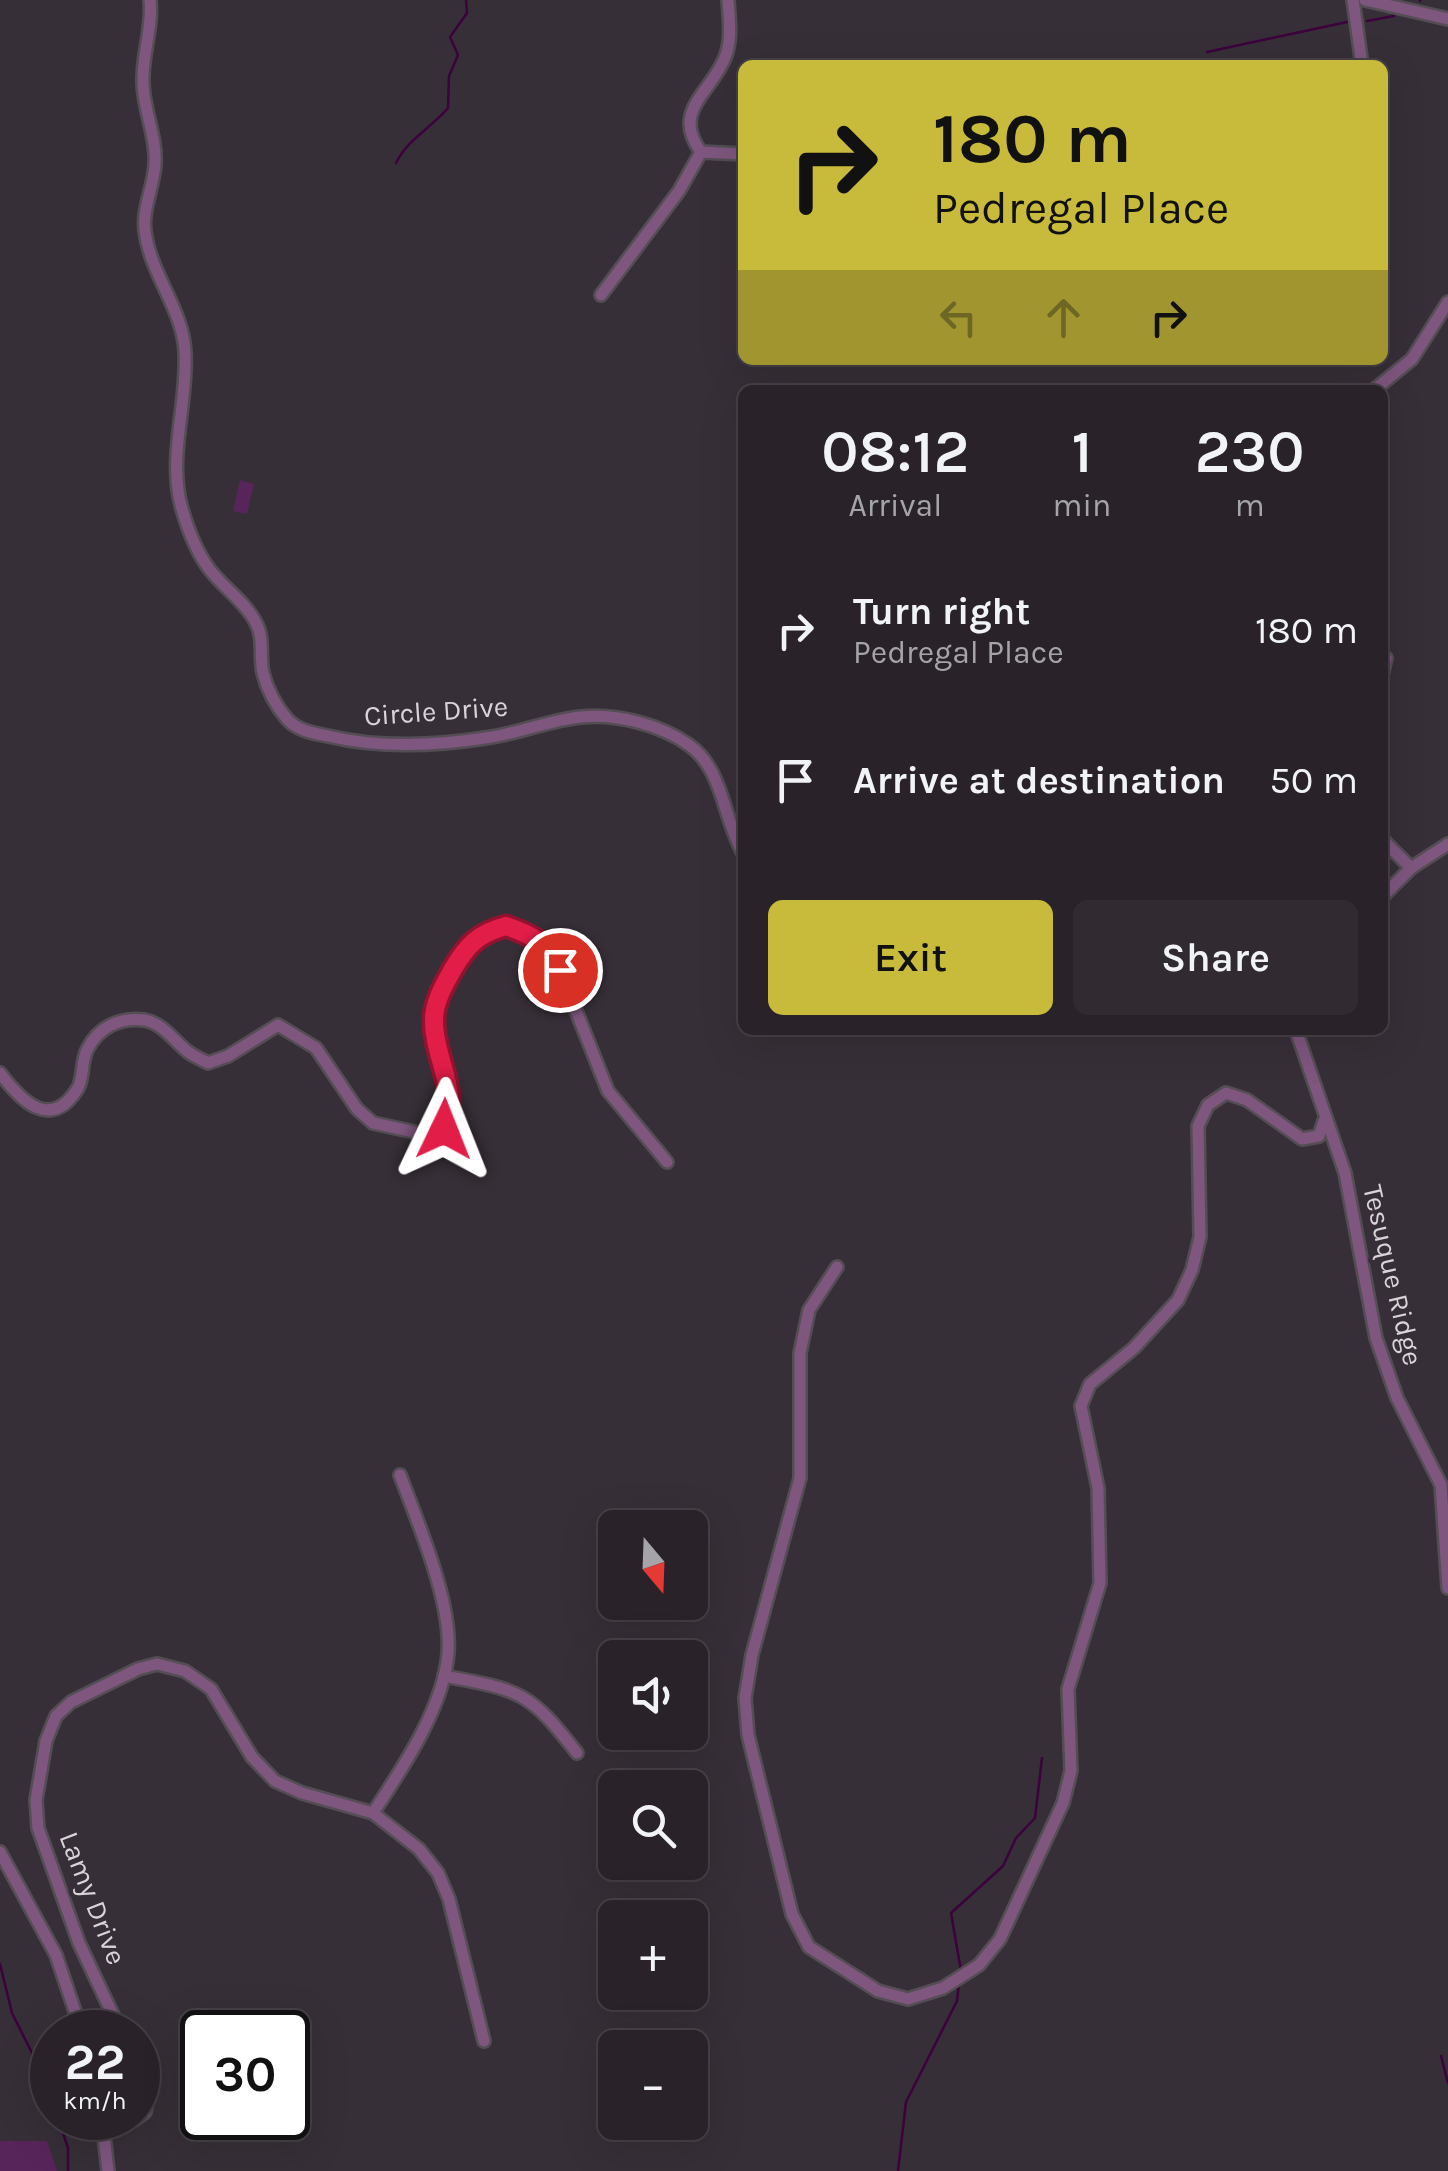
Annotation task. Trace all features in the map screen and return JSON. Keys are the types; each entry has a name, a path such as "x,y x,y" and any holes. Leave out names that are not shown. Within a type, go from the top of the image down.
{"street":[{"name":"Circle Drive","path":"150,0 152,18 143,88 156,161 144,227 154,269 180,324 185,346 186,386 176,462 179,496 196,548 257,624 262,671 272,696 290,722 306,732 379,744 486,738 583,716 638,722 690,746 717,779 738,844"},
{"path":"701,152 688,124 726,56 728,0"},
{"path":"1353,0 1361,60"},
{"path":"1365,0 1448,19"},
{"path":"701,152 738,154"},
{"path":"601,295 679,191 701,152"},
{"path":"1380,385 1412,359 1448,302"},
{"path":"1388,891 1411,868 1448,844"},
{"path":"1388,845 1411,868"},
{"path":"0,1073 22,1100 39,1110 56,1108 80,1085 87,1050 113,1022 150,1020 188,1052 208,1063 228,1056 278,1024 316,1048 357,1109 373,1122 433,1136 444,1129 450,1118 444,1062 434,1032 442,989 475,938 506,926 542,942 553,952 608,1090 667,1162"},
{"name":"Tesuque Ridge","path":"1298,1035 1345,1173 1376,1338 1397,1398 1441,1485 1448,1588"},
{"path":"838,1267 809,1310 800,1353 800,1478 752,1655 745,1698 748,1735 792,1914 808,1947 878,1991 908,1999 943,1988 980,1965 1000,1939 1063,1803 1071,1772 1068,1690 1100,1583 1098,1488 1081,1406 1090,1384 1134,1348 1178,1300 1192,1270 1200,1237 1198,1126 1208,1105 1226,1094 1248,1100 1302,1138 1319,1136 1324,1121"},
{"path":"373,1813 408,1759 444,1676 449,1651 446,1621 430,1560 400,1474"},
{"name":"Lamy Drive","path":"111,2010 79,1943 38,1828 36,1800 46,1741 56,1716 71,1702 138,1669 158,1664 185,1670 211,1688 252,1757 275,1781 302,1793 373,1813 419,1849 438,1872 460,1936 484,2041"},
{"path":"444,1676 505,1688 524,1696 546,1713 578,1753"},
{"path":"0,1852 56,1954 75,2010"},
{"path":"105,2140 108,2171"}],"shaded area":[{"path":"240,480 254,484 247,514 233,511"},
{"path":"0,2141 47,2141 57,2171 0,2171"}],"waterway":[{"path":"396,163 406,148 448,108 449,76 458,55 450,37 467,13 466,0"},
{"path":"1367,21 1394,16"},
{"path":"1207,52 1347,22"},
{"path":"961,1971 951,1913 1003,1866 1016,1838 1035,1818 1042,1758"},
{"path":"0,1964 12,2013 30,2049"},
{"path":"898,2171 906,2102 957,2001 959,1983"},
{"path":"1441,2056 1448,2083"},
{"path":"65,2140 68,2171"}],"route":[{"path":"444,1129 450,1118 434,1016 442,989 462,954 475,938 506,926 542,942 553,952 560,970"}]}
